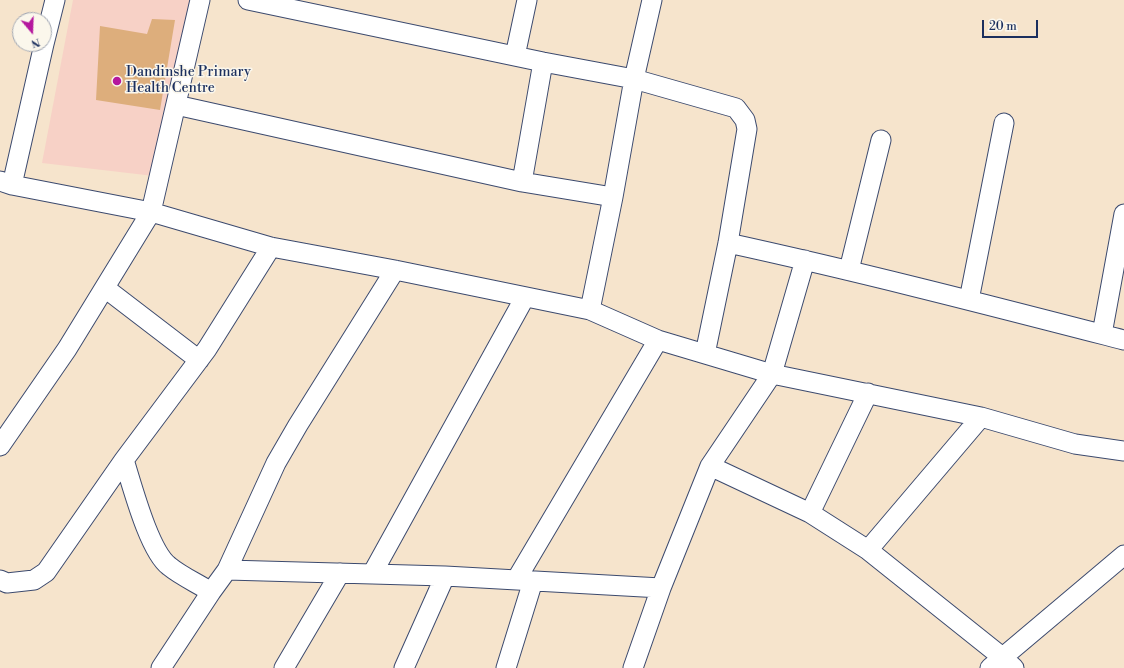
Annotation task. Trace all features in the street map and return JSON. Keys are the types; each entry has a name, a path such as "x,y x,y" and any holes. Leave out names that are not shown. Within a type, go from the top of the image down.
{"street":[{"path":"52,12 55,0"},
{"path":"0,446 67,349 151,212 200,0"},
{"path":"248,0 543,62 634,79 736,108 745,120 747,129 728,242 705,354"},
{"path":"515,56 527,0"},
{"path":"590,310 613,197 634,79 652,0"},
{"path":"42,52 6,183 151,212 271,247 395,270 590,310 658,340 772,374 981,417 1075,444 1124,451"},
{"path":"522,182 543,62"},
{"path":"176,105 522,182 613,197"},
{"path":"969,300 1004,123"},
{"path":"849,270 881,140"},
{"path":"1102,334 1124,214"},
{"path":"728,242 849,270 1124,340"},
{"path":"0,580 7,583 34,580 46,572 124,460 207,349 271,247"},
{"path":"633,668 661,588 710,466 772,374 806,260"},
{"path":"161,668 211,592 228,570 276,463 298,425 395,270"},
{"path":"105,288 199,360"},
{"path":"372,574 525,297"},
{"path":"506,668 525,581 658,340"},
{"path":"810,513 868,393"},
{"path":"868,550 981,417"},
{"path":"124,460 146,529 155,548 167,566 211,592"},
{"path":"710,466 810,513 868,550 1002,664 1124,554"},
{"path":"228,570 445,576 661,588"},
{"path":"284,668 340,573"},
{"path":"404,668 445,576"}],"shaded area":[{"name":"Dandinshe Primary Health Centre","path":"73,0 194,0 154,176 42,163"}],"building":[{"path":"152,19 175,20 160,110 96,100 100,26 147,34"}],"place":[{"name":"Dandinshe Primary Health Centre","path":"117,81"}]}
